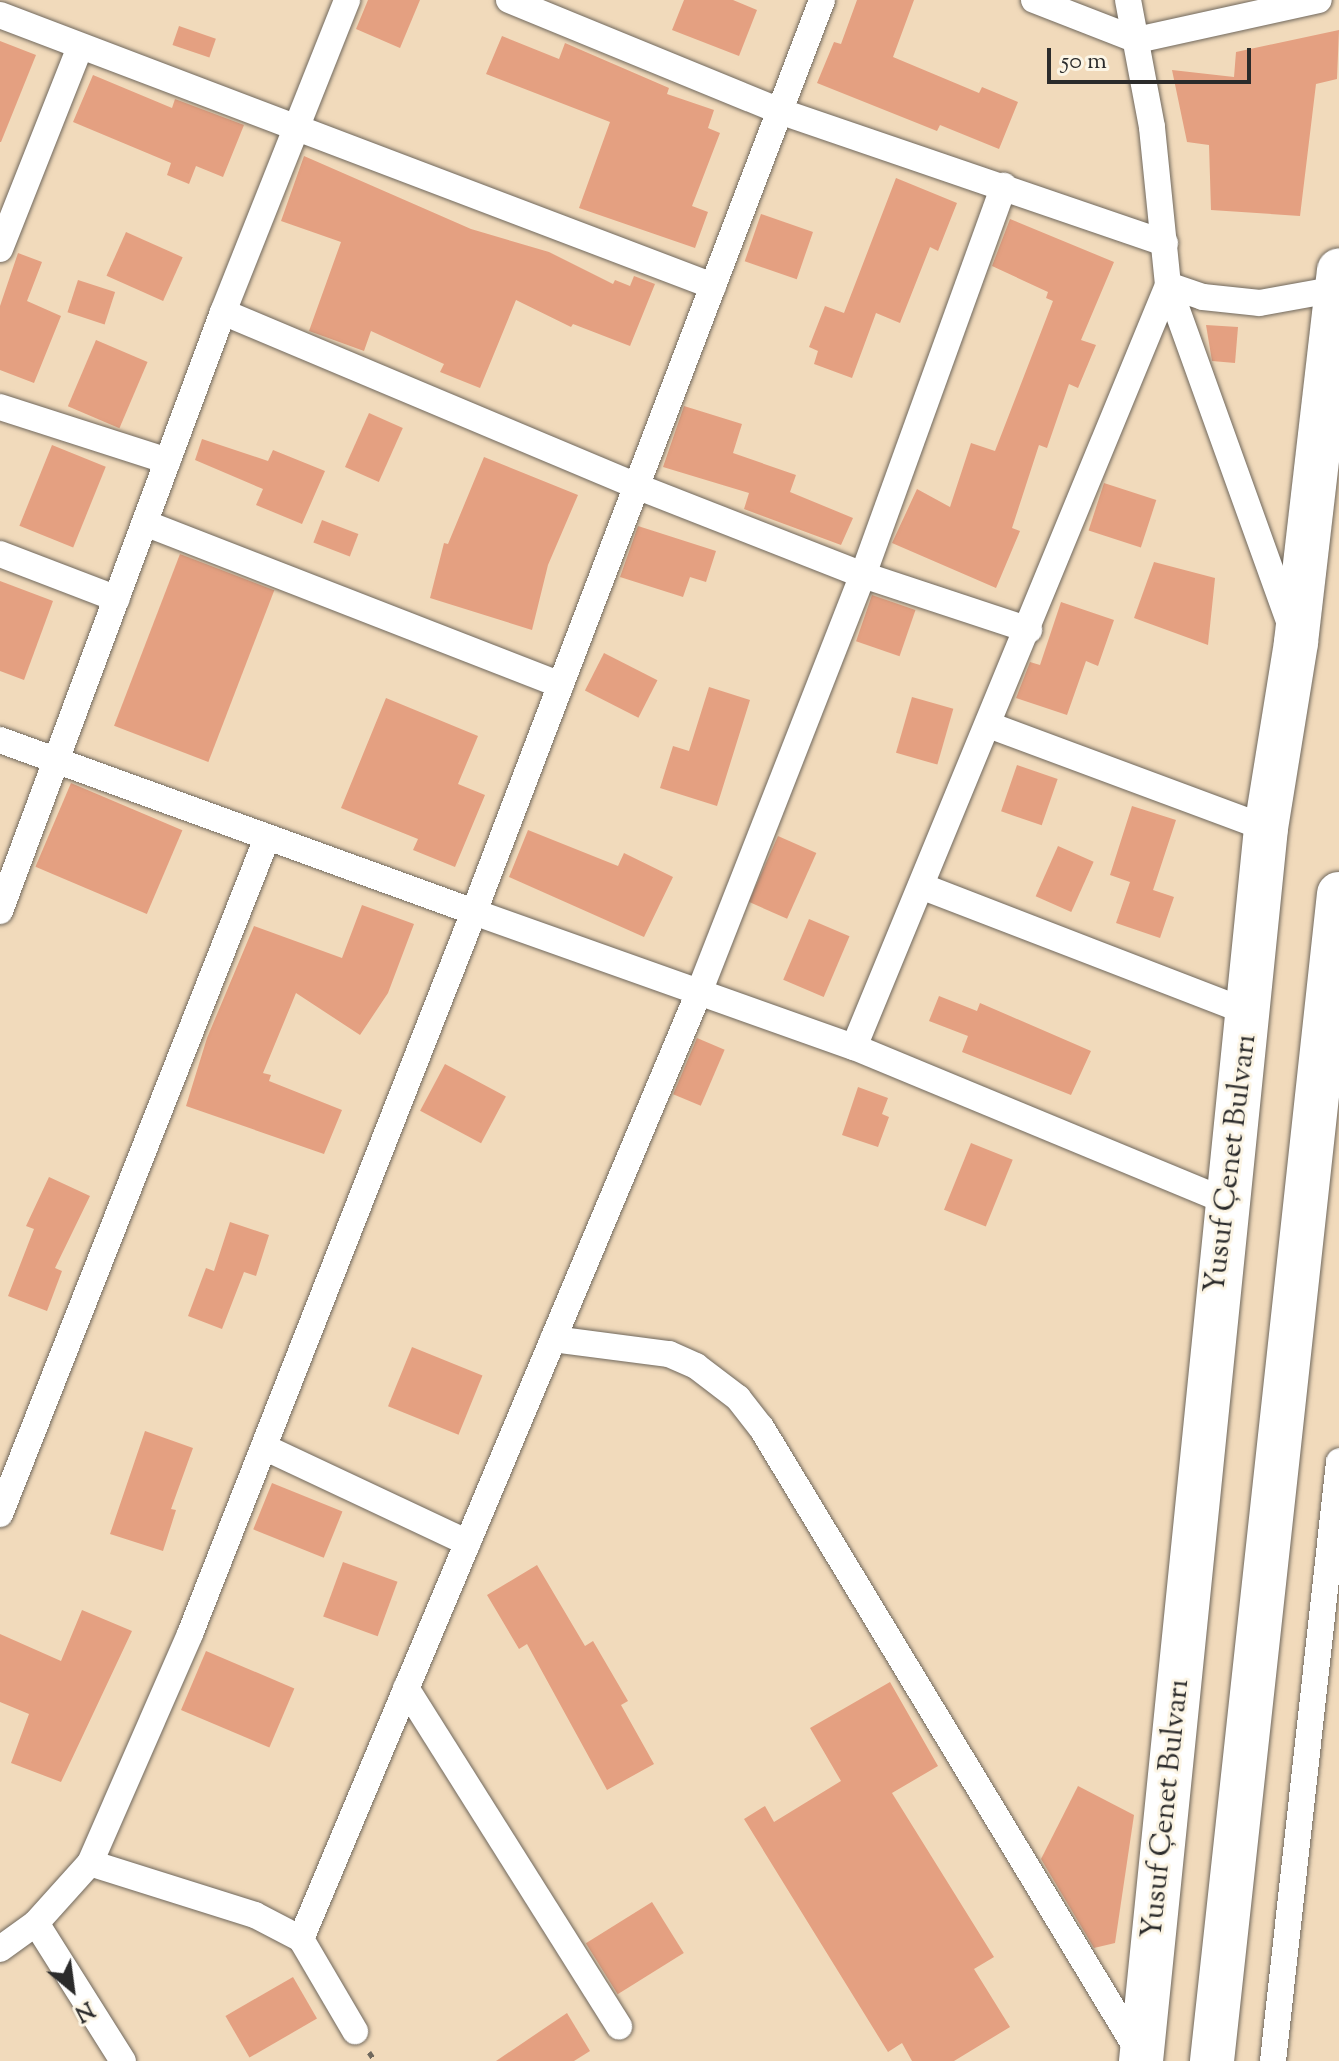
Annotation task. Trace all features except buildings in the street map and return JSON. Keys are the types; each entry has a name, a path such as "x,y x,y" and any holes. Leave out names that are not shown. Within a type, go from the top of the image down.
{"highway":[{"name":"Yusuf Çenet Bulvarı","path":"1141,2059 1226,1201 1250,1013 1266,828 1296,642 1338,279"},
{"path":"1212,2061 1339,894"}],"street":[{"path":"0,911 223,312 298,130 347,0"},
{"path":"509,0 779,111 1165,243"},
{"path":"0,1949 36,1923 90,1863 190,1634 474,912 822,0"},
{"path":"1034,0 1137,40 1319,0"},
{"path":"1128,0 1137,40 1168,285 1296,642"},
{"path":"0,15 713,286"},
{"path":"0,249 80,47"},
{"path":"301,1939 700,990 863,575 1004,186"},
{"path":"1168,285 1203,297 1260,303 1338,279"},
{"path":"854,1047 1029,630 1168,285"},
{"path":"223,312 636,486 863,575 1029,630"},
{"path":"0,407 168,461"},
{"path":"145,523 561,685"},
{"path":"0,554 117,599"},
{"path":"989,725 1266,828"},
{"path":"0,740 854,1047 1226,1201"},
{"path":"0,1514 267,838"},
{"path":"921,886 1250,1013"},
{"path":"553,1339 669,1354 696,1366 738,1398 761,1427 1141,2059"},
{"path":"264,1447 468,1543"},
{"path":"1273,2061 1339,1462"},
{"path":"406,1688 619,2026"},
{"path":"90,1863 255,1915 301,1939 355,2031"},
{"path":"36,1923 123,2061"}]}
